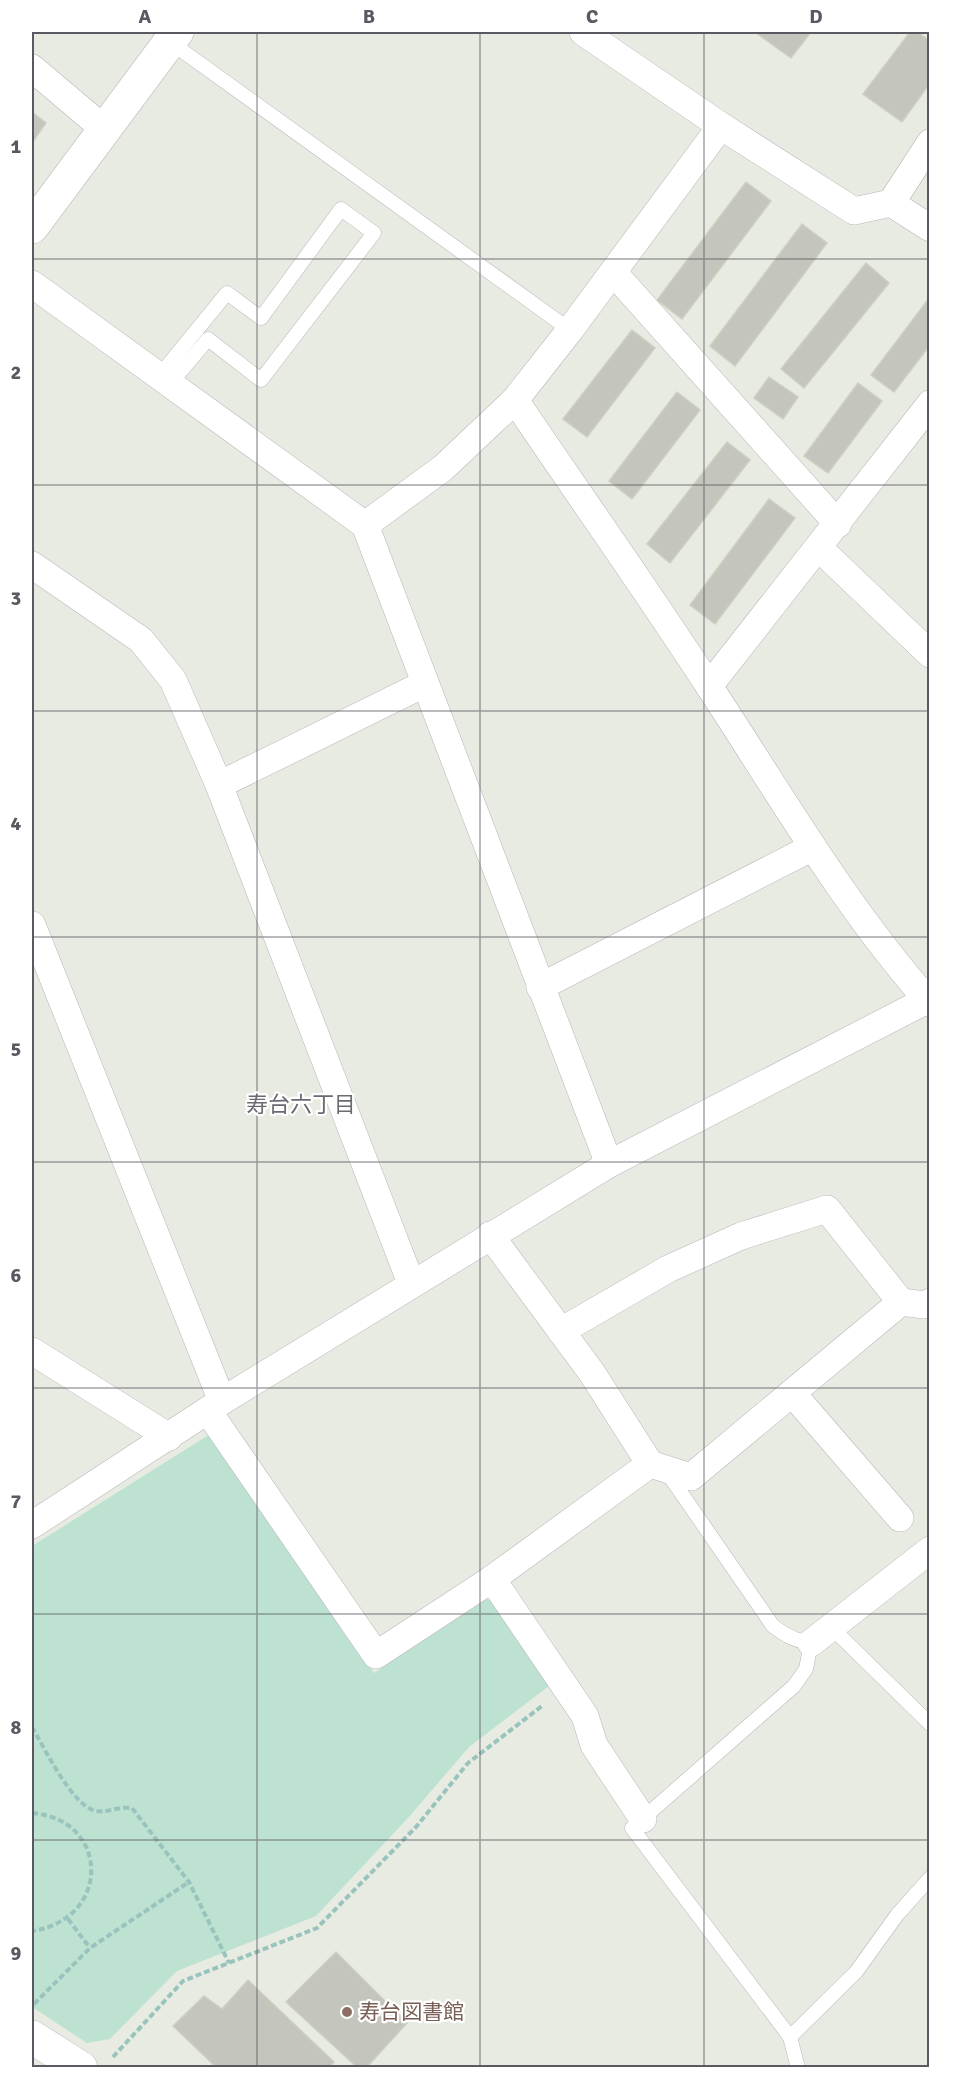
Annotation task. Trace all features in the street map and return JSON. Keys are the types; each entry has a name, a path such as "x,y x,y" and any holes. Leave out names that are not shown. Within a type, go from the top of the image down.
{"street":[{"path":"583,32 721,126 854,211 891,203 930,143"},
{"path":"32,227 173,36"},
{"path":"32,68 104,129"},
{"path":"365,525 443,468 515,400 570,330 721,126"},
{"path":"891,203 930,228"},
{"path":"613,272 838,524"},
{"path":"32,284 365,525 609,1164"},
{"path":"32,1525 215,1406 411,1283 609,1164 928,1002 867,928 811,848 709,686 515,400"},
{"path":"709,686 930,404"},
{"path":"819,548 930,654"},
{"path":"32,567 141,640 173,680 219,785 411,1283"},
{"path":"219,785 424,684"},
{"path":"540,987 811,848"},
{"path":"32,925 215,1406 376,1655 657,1466"},
{"path":"561,1331 668,1269 730,1241 827,1209 901,1302 925,1305 930,1302"},
{"path":"490,1235 592,1373 657,1466 692,1477 901,1302"},
{"path":"32,1351 169,1437"},
{"path":"792,1393 900,1518"},
{"path":"811,1643 930,1550"},
{"path":"492,1579 585,1716 594,1745 643,1819"},
{"path":"32,2037 95,2065"}],"lane":[{"path":"173,36 570,330"},
{"path":"342,209 374,233 261,380 208,339 164,380 227,293 261,318 342,209"},
{"path":"657,1466 773,1626 790,1639 811,1643 835,1630 930,1724"},
{"path":"798,2067 790,2037 632,1828 794,1686 806,1669 811,1643"},
{"path":"790,2037 856,1972 897,1915 930,1878"}],"path":[{"path":"95,2065 183,1981 317,1928 416,1827 468,1763 566,1688"},
{"path":"32,1727 75,1797 87,1808 98,1812 121,1806 132,1808 189,1882 229,1963"},
{"path":"32,1813 46,1814 64,1821 78,1834 87,1851 91,1869 89,1888 81,1905 68,1919 50,1928 32,1931"},
{"path":"32,2007 90,1948 189,1882"},
{"path":"68,1919 90,1948"}],"green space":[{"path":"207,1436 216,1440 374,1673 486,1599 497,1603 553,1683 469,1747 408,1818 316,1916 177,1971 110,2039 87,2043 32,2007 32,1546"}],"building":[{"path":"755,32 811,32 791,58"},
{"path":"910,32 917,32 930,41 930,83 902,122 863,94"},
{"path":"32,112 46,123 32,143"},
{"path":"746,182 771,201 682,319 657,300"},
{"path":"802,224 827,243 735,366 710,346"},
{"path":"866,263 889,283 804,388 781,369"},
{"path":"930,297 930,345 894,392 871,375"},
{"path":"632,330 655,348 587,437 563,419"},
{"path":"769,377 798,397 783,419 754,398"},
{"path":"858,383 882,401 828,473 804,456"},
{"path":"677,392 700,410 632,499 609,481"},
{"path":"727,442 750,460 670,563 647,544"},
{"path":"769,499 795,518 715,624 690,605"},
{"name":"寿台図書館","path":"336,1952 407,2023 366,2068 358,2068 286,2002"},
{"path":"248,1980 334,2062 329,2068 217,2068 173,2026 204,1996 222,2009"}],"place":[{"name":"寿台図書館","path":"347,2012"}],"district":[{"name":"寿台六丁目","path":"301,1104"}]}
